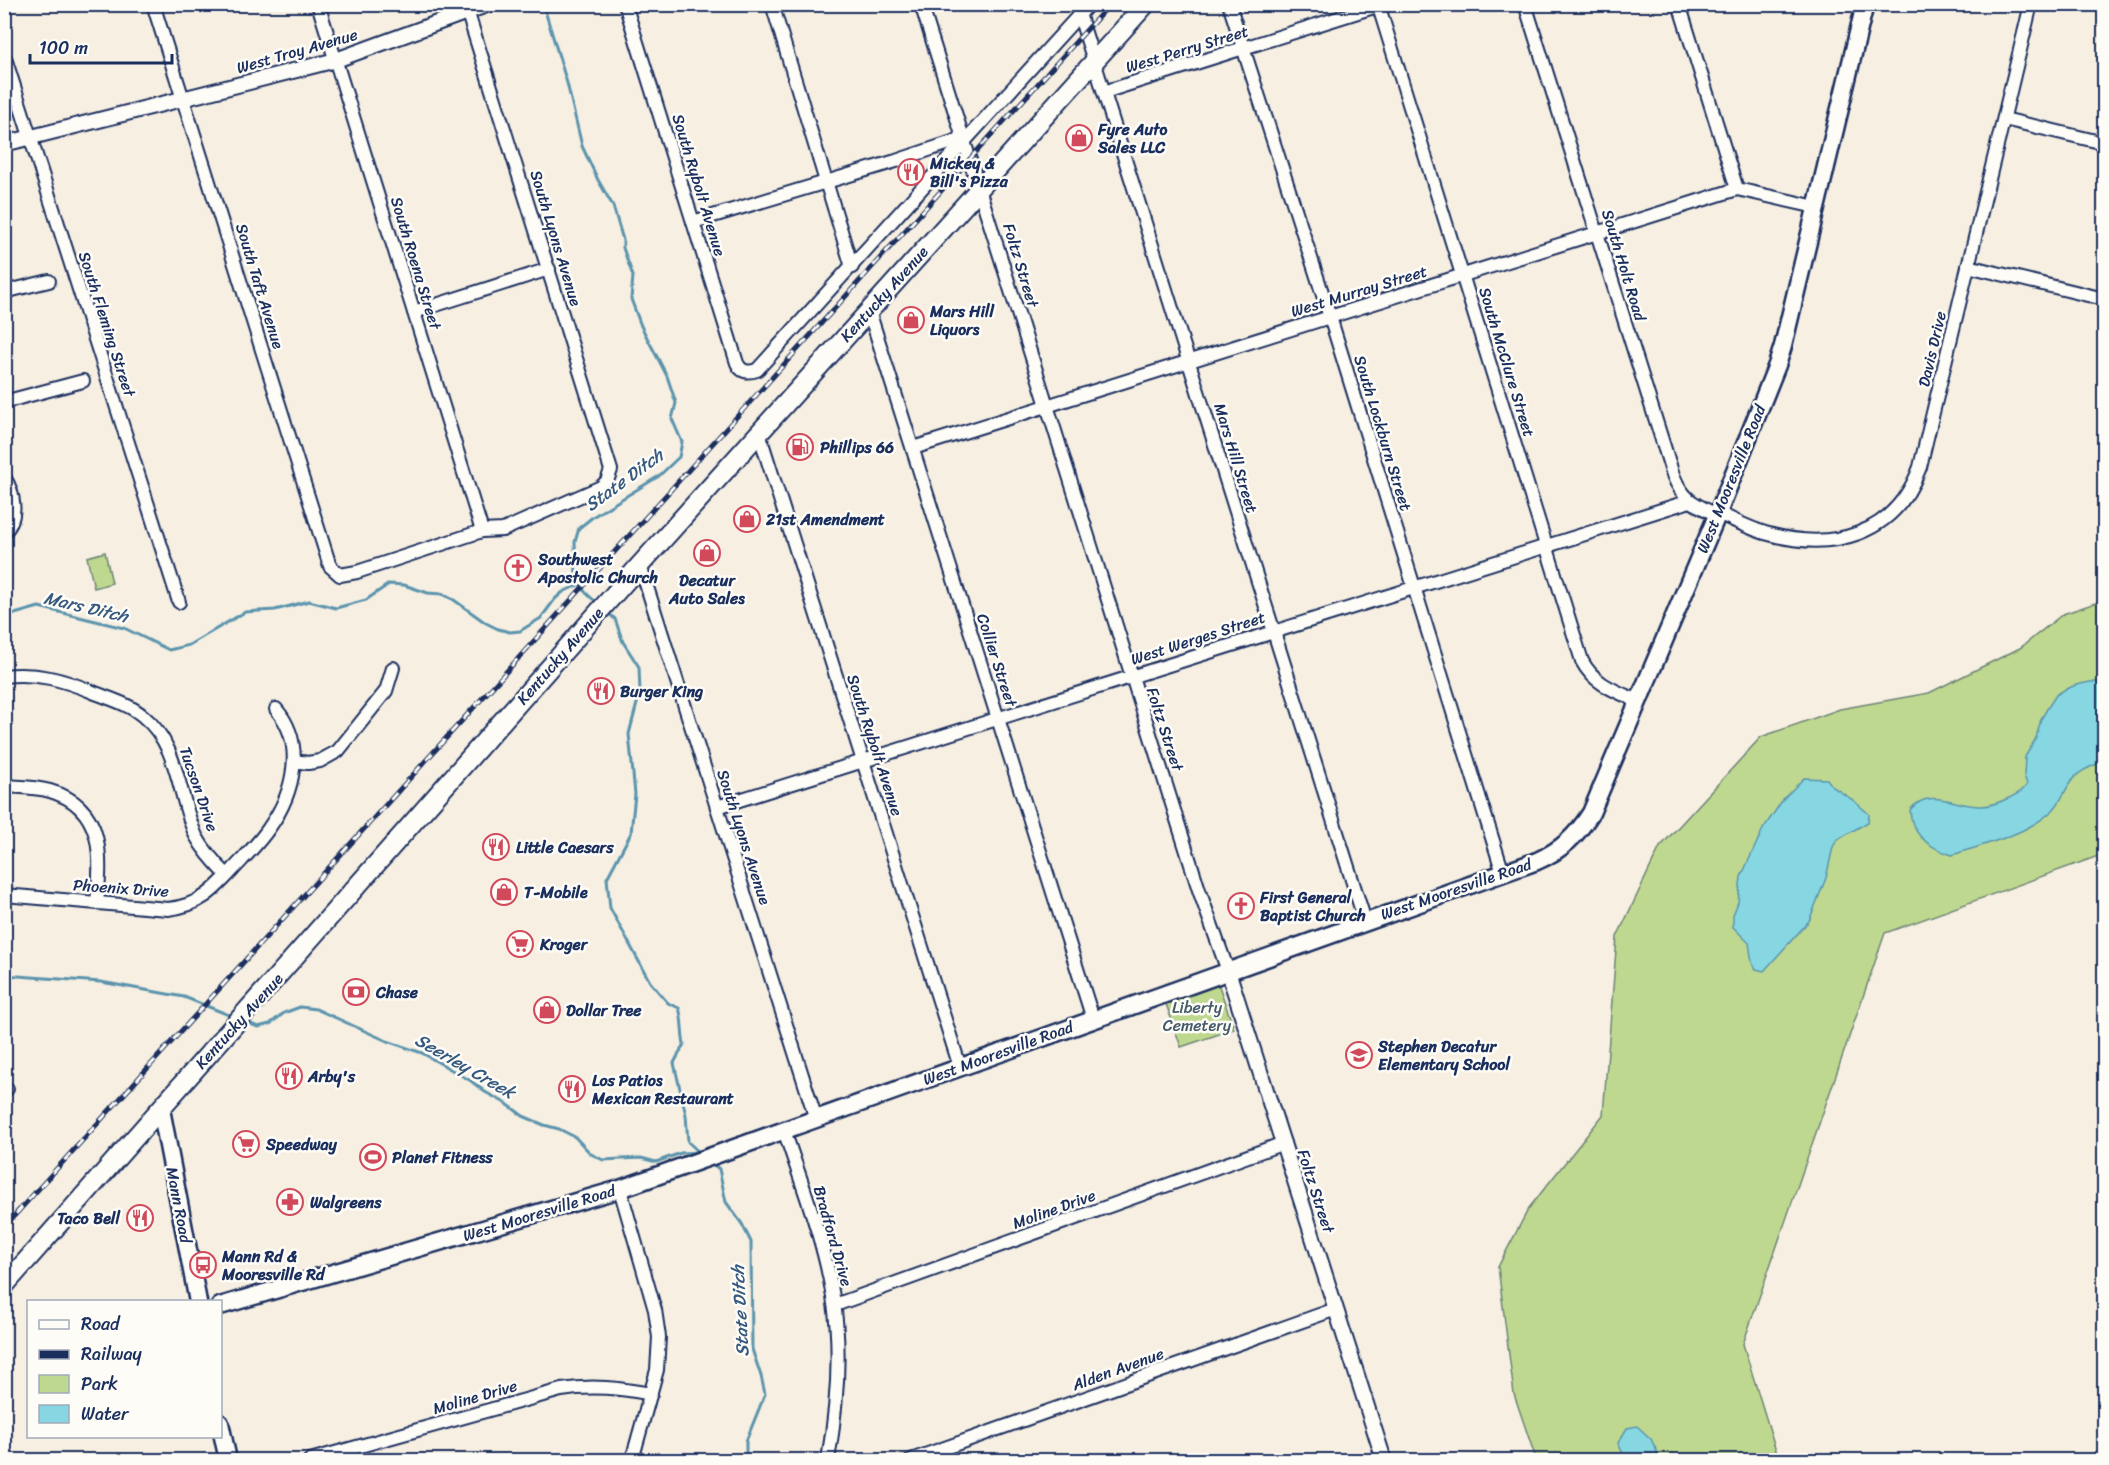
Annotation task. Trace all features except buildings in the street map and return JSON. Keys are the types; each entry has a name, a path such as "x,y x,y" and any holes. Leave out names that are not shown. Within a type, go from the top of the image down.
{"main road":[{"name":"Kentucky Avenue","path":"4,1286 590,621 1146,4"},
{"name":"West Mooresville Road","path":"222,1305 620,1189 1503,873 1550,855 1567,843 1581,829 1591,813 1718,514 1783,346 1865,4"},
{"name":"Mann Road","path":"160,1109 198,1300"},
{"path":"222,1432 228,1461"}],"street":[{"name":"South Taft Avenue","path":"153,4 330,566 340,575 357,572 482,531"},
{"name":"South Roena Street","path":"318,4 482,531"},
{"name":"West Troy Avenue","path":"4,144 336,60 466,8 489,4"},
{"name":"South Rybolt Avenue","path":"625,4 740,367 747,372 757,370 852,267"},
{"path":"772,4 852,267"},
{"name":"Foltz Street","path":"921,4 1199,890 1284,1143 1384,1461"},
{"path":"852,267 1078,10 1089,4"},
{"name":"South Lockburn Street","path":"1229,4 1330,317 1503,873"},
{"name":"South Holt Road","path":"1526,4 1673,475 1681,493 1690,501 1718,514"},
{"path":"1679,4 1737,189"},
{"name":"Davis Drive","path":"1718,514 1762,532 1817,542 1838,540 1864,532 1892,512 1911,488 1920,467 2031,4"},
{"name":"West Perry Street","path":"1104,92 1380,5"},
{"name":"South McClure Street","path":"1380,5 1582,663 1600,684 1638,701"},
{"name":"South Lyons Avenue","path":"466,8 611,470 607,481 601,487 503,530 482,531"},
{"name":"Mars Hill Street","path":"1078,10 1365,921"},
{"name":"South Fleming Street","path":"4,55 179,602"},
{"path":"2004,119 2104,143"},
{"path":"693,222 965,140"},
{"name":"West Murray Street","path":"913,448 1737,189 1816,207"},
{"path":"1968,266 2104,299"},
{"path":"414,312 549,269"},
{"path":"4,292 49,281"},
{"name":"Collier Street","path":"868,311 1093,1019"},
{"path":"4,402 83,381"},
{"name":"South Rybolt Avenue","path":"759,433 960,1067"},
{"path":"4,477 11,490 13,515 10,527 4,532"},
{"name":"West Werges Street","path":"717,807 1690,501"},
{"name":"South Lyons Avenue","path":"640,565 816,1119"},
{"path":"294,761 308,763 320,761 338,751 386,691 393,668"},
{"name":"Tucson Drive","path":"4,676 31,674 58,679 124,704 143,716 166,744 200,843 227,875"},
{"name":"Phoenix Drive","path":"4,895 158,909 181,908 209,894 262,837 275,819 288,791 294,761 294,745 284,718 276,709"},
{"path":"4,786 52,792 72,802 85,815 96,835 100,852 97,903"},
{"name":"Bradford Drive","path":"784,1130 825,1260 835,1305 837,1372 835,1411 828,1461"},
{"name":"Moline Drive","path":"835,1305 1284,1143"},
{"path":"620,1189 658,1324 659,1356 632,1461"},
{"name":"Alden Avenue","path":"911,1461 1336,1309"},
{"name":"Moline Drive","path":"310,1461 561,1390 588,1386 611,1387 651,1394"}],"green space":[{"path":"105,552 112,583 94,588 87,557"},
{"path":"2104,600 2104,854 1885,933 1743,1344 1779,1460 1522,1460 1535,1456 1514,1394 1498,1267 1529,1208 1603,1115 1617,937 1660,847 1761,737 1840,709 1929,693 2020,648 2063,614"},
{"name":"Liberty Cemetery","path":"1218,983 1234,1029 1181,1047 1165,1001"}],"water":[{"path":"2104,682 2104,761 2077,775 2053,810 2043,819 2018,832 1992,843 1952,855 1936,849 1923,839 1914,827 1910,810 1926,799 1944,799 1985,806 2022,791 2027,784 2024,776 2025,757 2036,738 2041,719 2047,709 2056,695 2076,685"},
{"path":"1804,778 1827,779 1833,787 1869,814 1868,822 1837,840 1833,847 1826,878 1809,921 1764,971 1756,969 1752,963 1749,943 1733,927 1733,915 1738,902 1741,877 1763,829 1784,798"},
{"path":"1637,1426 1651,1439 1661,1460 1626,1460 1618,1443 1627,1428"}],"waterway":[{"name":"State Ditch","path":"543,4 567,83 582,146 613,206 623,240 623,248 633,276 631,299 641,326 667,376 676,403 672,419 682,442 679,457 659,476 594,516 579,528 575,542 576,579 597,603"},
{"name":"Mars Ditch","path":"4,617 39,607 124,628 169,650 189,645 245,612 275,610 309,601 336,608 366,600 389,584 442,594 486,623 510,632 520,631 541,618 563,592 580,584"},
{"name":"State Ditch","path":"607,612 615,619 623,642 639,667 640,692 629,734 635,794 631,833 607,878 610,908 650,982 668,1003 679,1008 684,1044 674,1063 686,1115 688,1142 700,1153"},
{"name":"Seerley Creek","path":"4,975 101,982 184,997 234,1017"},
{"name":"Seerley Creek","path":"246,1022 258,1027 270,1024 284,1013 300,1007 316,1009 387,1041 422,1053 471,1081 523,1116 575,1137 591,1154 603,1160 641,1158 656,1162 681,1153 698,1152"},
{"name":"State Ditch","path":"714,1165 719,1169 726,1202 742,1224 751,1242 752,1349 765,1394 746,1441 746,1460"}],"railway":[{"path":"4,1227 1110,4"}],"place":[{"name":"Fyre Auto Sales LLC","path":"1079,138"},
{"name":"Mickey & Bill's Pizza","path":"911,172"},
{"name":"Mars Hill Liquors","path":"911,320"},
{"name":"Phillips 66","path":"800,447"},
{"name":"21st Amendment","path":"747,519"},
{"name":"Decatur Auto Sales","path":"707,553"},
{"name":"Southwest Apostolic Church","path":"518,568"},
{"name":"Burger King","path":"601,691"},
{"name":"Little Caesars","path":"496,847"},
{"name":"T-Mobile","path":"504,892"},
{"name":"First General Baptist Church","path":"1241,906"},
{"name":"Kroger","path":"520,944"},
{"name":"Chase","path":"356,992"},
{"name":"Dollar Tree","path":"547,1010"},
{"name":"Stephen Decatur Elementary School","path":"1359,1055"},
{"name":"Arby's","path":"289,1076"},
{"name":"Los Patios Mexican Restaurant","path":"572,1089"},
{"name":"Speedway","path":"246,1144"},
{"name":"Planet Fitness","path":"373,1157"},
{"name":"Walgreens","path":"290,1202"},
{"name":"Taco Bell","path":"140,1218"},
{"name":"Mann Rd & Mooresville Rd","path":"203,1265"}]}
